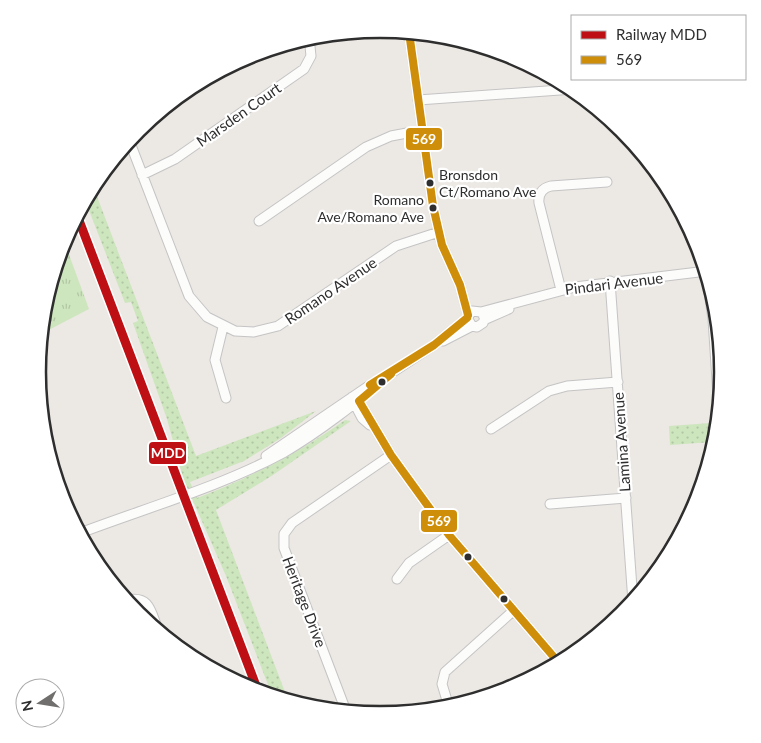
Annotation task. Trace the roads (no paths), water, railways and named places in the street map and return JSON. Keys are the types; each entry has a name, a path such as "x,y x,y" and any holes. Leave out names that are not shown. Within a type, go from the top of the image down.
{"street":[{"path":"410,39 439,232 446,256 460,285 481,314 480,327 472,326 434,345"},
{"name":"Marsden Court","path":"142,175 176,159 304,69 311,56 310,45"},
{"path":"418,100 560,90"},
{"path":"259,221 366,147 391,136 423,130"},
{"name":"Romano Avenue","path":"132,148 189,296 200,312 223,327 254,332 278,326 396,246 439,232"},
{"path":"561,290 539,203 540,194 544,189 551,186 607,182"},
{"name":"Pindari Avenue","path":"481,314 561,290 610,281 699,272"},
{"name":"Lamina Avenue","path":"610,281 632,592"},
{"path":"460,285 472,326"},
{"path":"87,530 236,474 355,401 434,345 472,311 481,314"},
{"path":"223,327 215,360 226,398"},
{"path":"491,429 549,391 567,386 618,382"},
{"path":"355,401 391,455 449,535 553,657"},
{"name":"Heritage Drive","path":"343,704 284,548 283,538 292,523 391,455"},
{"path":"550,504 626,498"},
{"path":"397,579 409,563 449,535"},
{"path":"136,599 144,602 150,613"},
{"path":"447,699 442,684 445,672 513,611"}],"rail line":[{"name":"MDD","path":"81,225 254,680"}],"place":[{"name":"Bronsdon Ct/Romano Ave","path":"430,183"},
{"name":"Romano Ave/Romano Ave","path":"433,208"}]}
